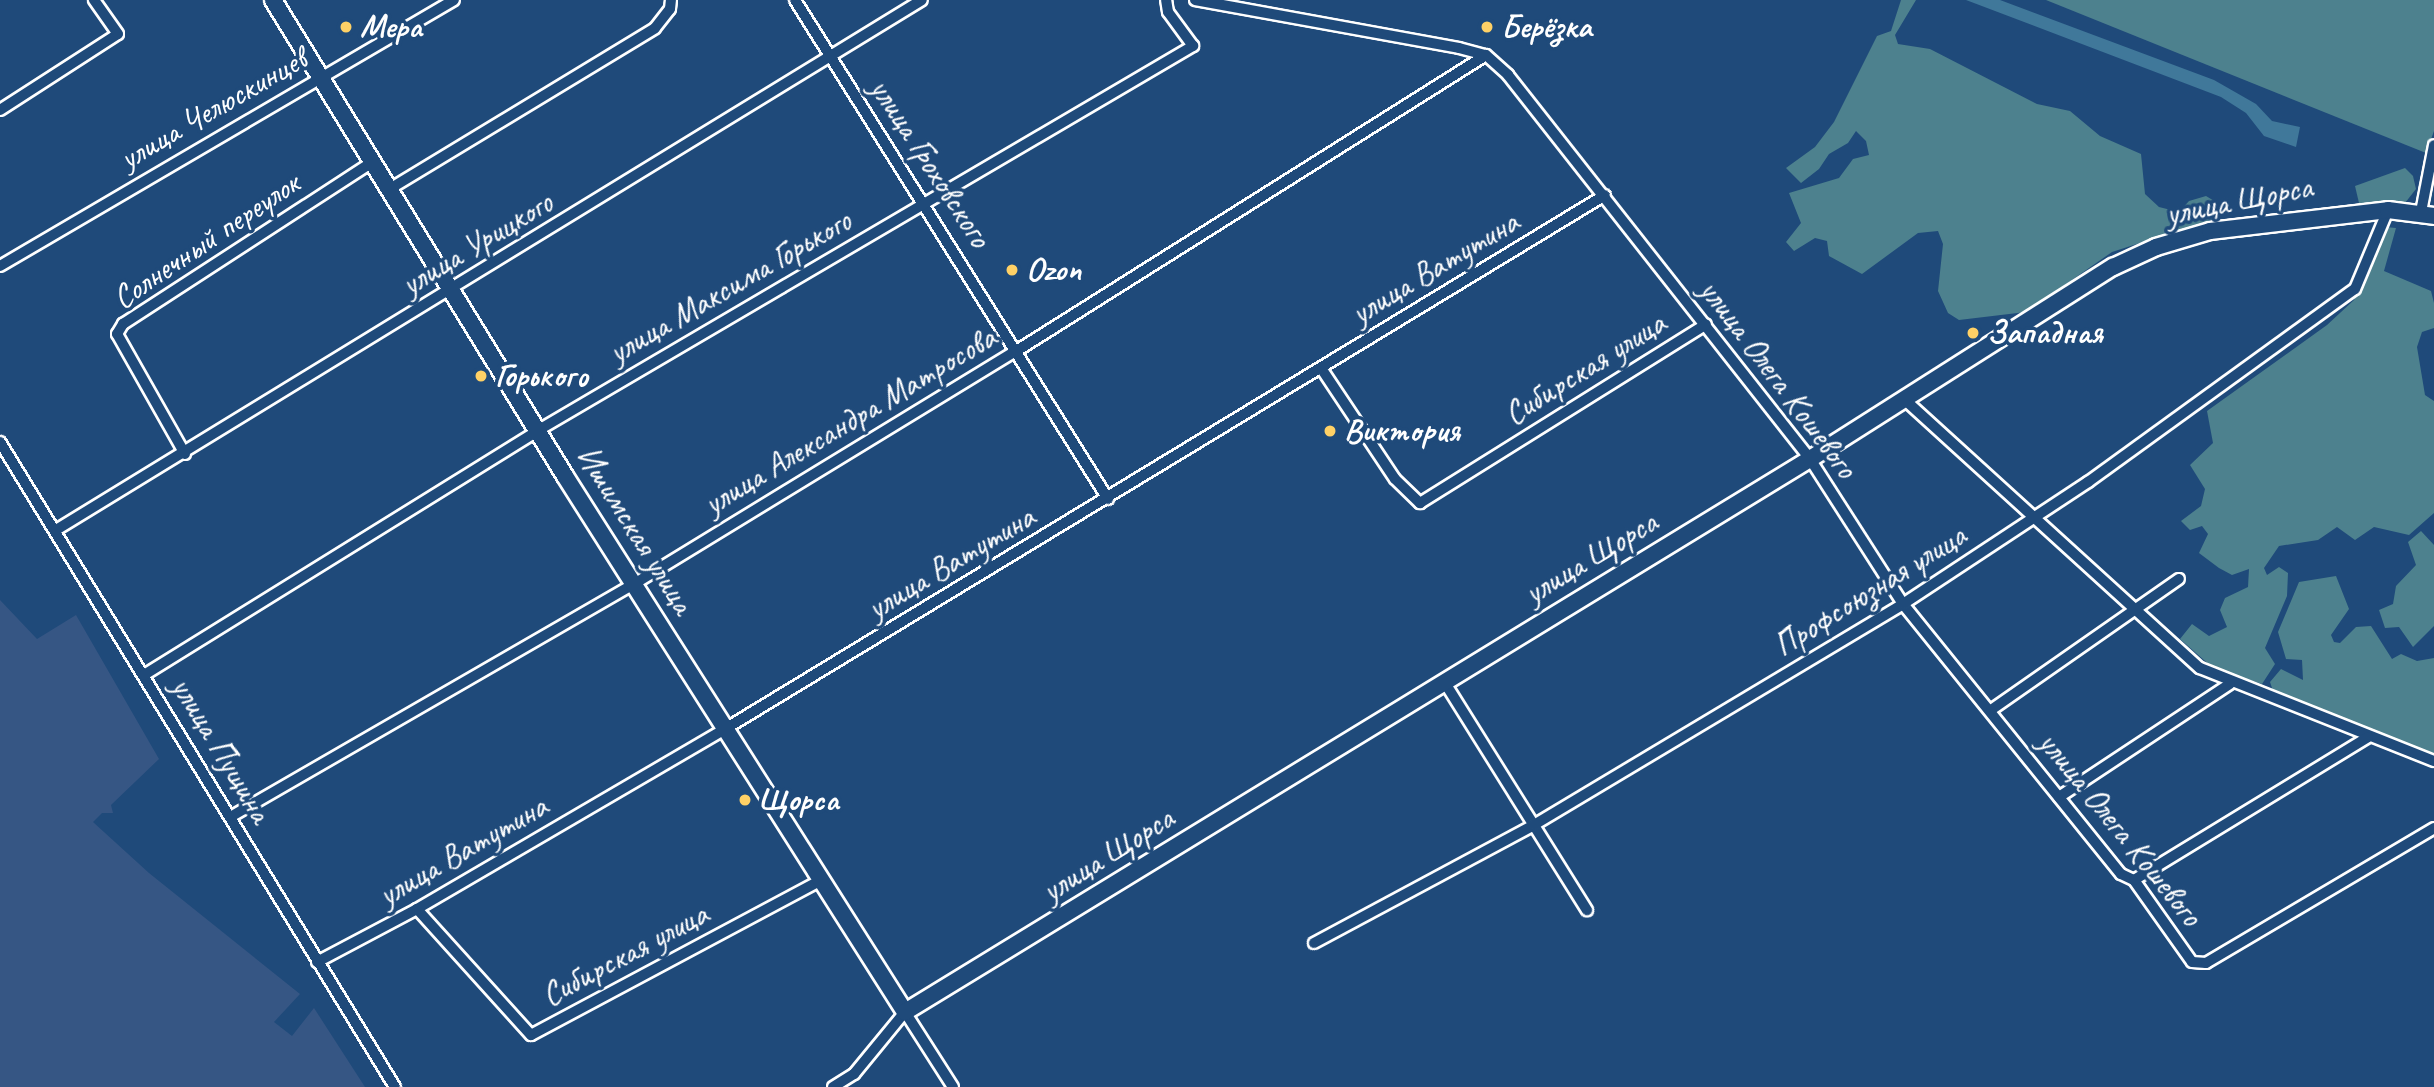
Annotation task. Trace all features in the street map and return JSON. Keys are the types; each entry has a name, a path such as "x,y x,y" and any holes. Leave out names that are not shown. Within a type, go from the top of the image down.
{"main road":[{"name":"Ишимская улица","path":"273,0 537,431 905,1012"},
{"name":"улица Щорса","path":"905,1012 1810,459 2113,267 2156,247 2210,231 2388,210 2427,214"}],"street":[{"path":"0,110 118,34 94,0"},
{"name":"улица Челюскинцев","path":"0,266 454,0"},
{"path":"388,190 655,28 670,9 671,0"},
{"name":"улица Гроховского","path":"795,0 1018,350 1108,499"},
{"name":"улица Урицкого","path":"57,530 922,0"},
{"name":"улица Максима Горького","path":"144,675 537,431 1193,46 1168,12 1166,0"},
{"path":"1195,0 1486,55"},
{"name":"улица Олега Кошевого","path":"1486,55 1605,195 1706,324 1810,459 1903,604 2121,874 2134,880 2192,962 2206,963 2434,828"},
{"name":"улица Александра Матросова","path":"232,816 634,584 1018,350 1486,55"},
{"path":"2427,214 2434,145"},
{"name":"Солнечный переулок","path":"185,454 117,334 123,324 371,163"},
{"name":"улица Ватутина","path":"317,962 417,909 725,729 1605,195"},
{"name":"Профсоюзная улица","path":"1314,943 1534,825 1903,604 2030,517 2088,482 2354,289 2388,210"},
{"name":"Сибирская улица","path":"1321,369 1395,479 1420,503 1706,324"},
{"path":"1904,398 2030,517 2200,668 2230,684 2434,761"},
{"name":"улица Пущина","path":"0,442 57,530 395,1087"},
{"path":"1991,710 2132,608 2179,579"},
{"path":"1445,683 1587,910"},
{"path":"2059,797 2230,684"},
{"path":"2134,880 2368,737"},
{"name":"Сибирская улица","path":"417,909 531,1035 820,881"},
{"name":"улица Щорса","path":"833,1087 853,1074 905,1012"},
{"name":"Ишимская улица","path":"905,1012 953,1087"}],"shaded area":[{"path":"1966,0 2000,0 2214,80 2256,104 2272,121 2300,127 2296,147 2264,136 2246,113 2221,97"},
{"path":"0,600 37,639 76,615 159,759 111,805 113,813 102,813 93,822 149,873 300,994 274,1022 292,1036 314,1008 365,1087 0,1087"}],"green space":[{"path":"1901,0 1916,0 1895,35 1898,44 1930,49 2037,104 2070,111 2100,136 2141,154 2145,194 2159,207 2179,212 2189,201 2206,196 2216,202 2217,218 2112,252 2026,312 1959,320 1948,313 1938,291 1943,244 1938,231 1918,233 1862,274 1829,256 1827,241 1815,238 1794,251 1786,242 1801,223 1789,193 1839,178 1853,159 1869,155 1866,141 1856,131 1848,143 1829,154 1819,169 1801,183 1786,168 1815,147 1834,122 1877,36 1891,31"},
{"path":"2046,0 2434,0 2434,131 2426,153"},
{"path":"2405,168 2413,176 2416,189 2405,203 2359,203 2355,186"},
{"path":"2385,227 2396,228 2384,271 2431,291 2434,303 2434,328 2422,332 2417,347 2425,395 2434,401 2434,513 2409,535 2374,527 2355,540 2337,527 2318,540 2279,546 2264,568 2267,575 2279,567 2288,573 2287,596 2265,648 2275,664 2262,684 2213,668 2180,639 2192,624 2209,636 2227,627 2220,610 2225,598 2248,587 2249,569 2232,575 2219,568 2199,553 2208,534 2202,526 2190,530 2181,521 2201,506 2205,489 2190,465 2213,443 2207,411 2327,325 2354,300"},
{"path":"2421,531 2434,545 2434,626 2413,647 2399,627 2385,628 2379,610 2393,604 2396,586 2416,565 2408,542"},
{"path":"2336,576 2349,609 2331,635 2334,642 2340,643 2356,627 2371,626 2392,659 2401,654 2417,661 2434,658 2434,753 2368,733 2274,694 2270,682 2281,669 2303,680 2302,660 2286,659 2278,632 2299,582"}],"place":[{"name":"Мера","path":"346,27"},
{"name":"Берёзка","path":"1487,27"},
{"name":"Ozon","path":"1012,270"},
{"name":"Западная","path":"1973,333"},
{"name":"Горького","path":"481,376"},
{"name":"Виктория","path":"1330,431"},
{"name":"Щорса","path":"745,800"}]}
